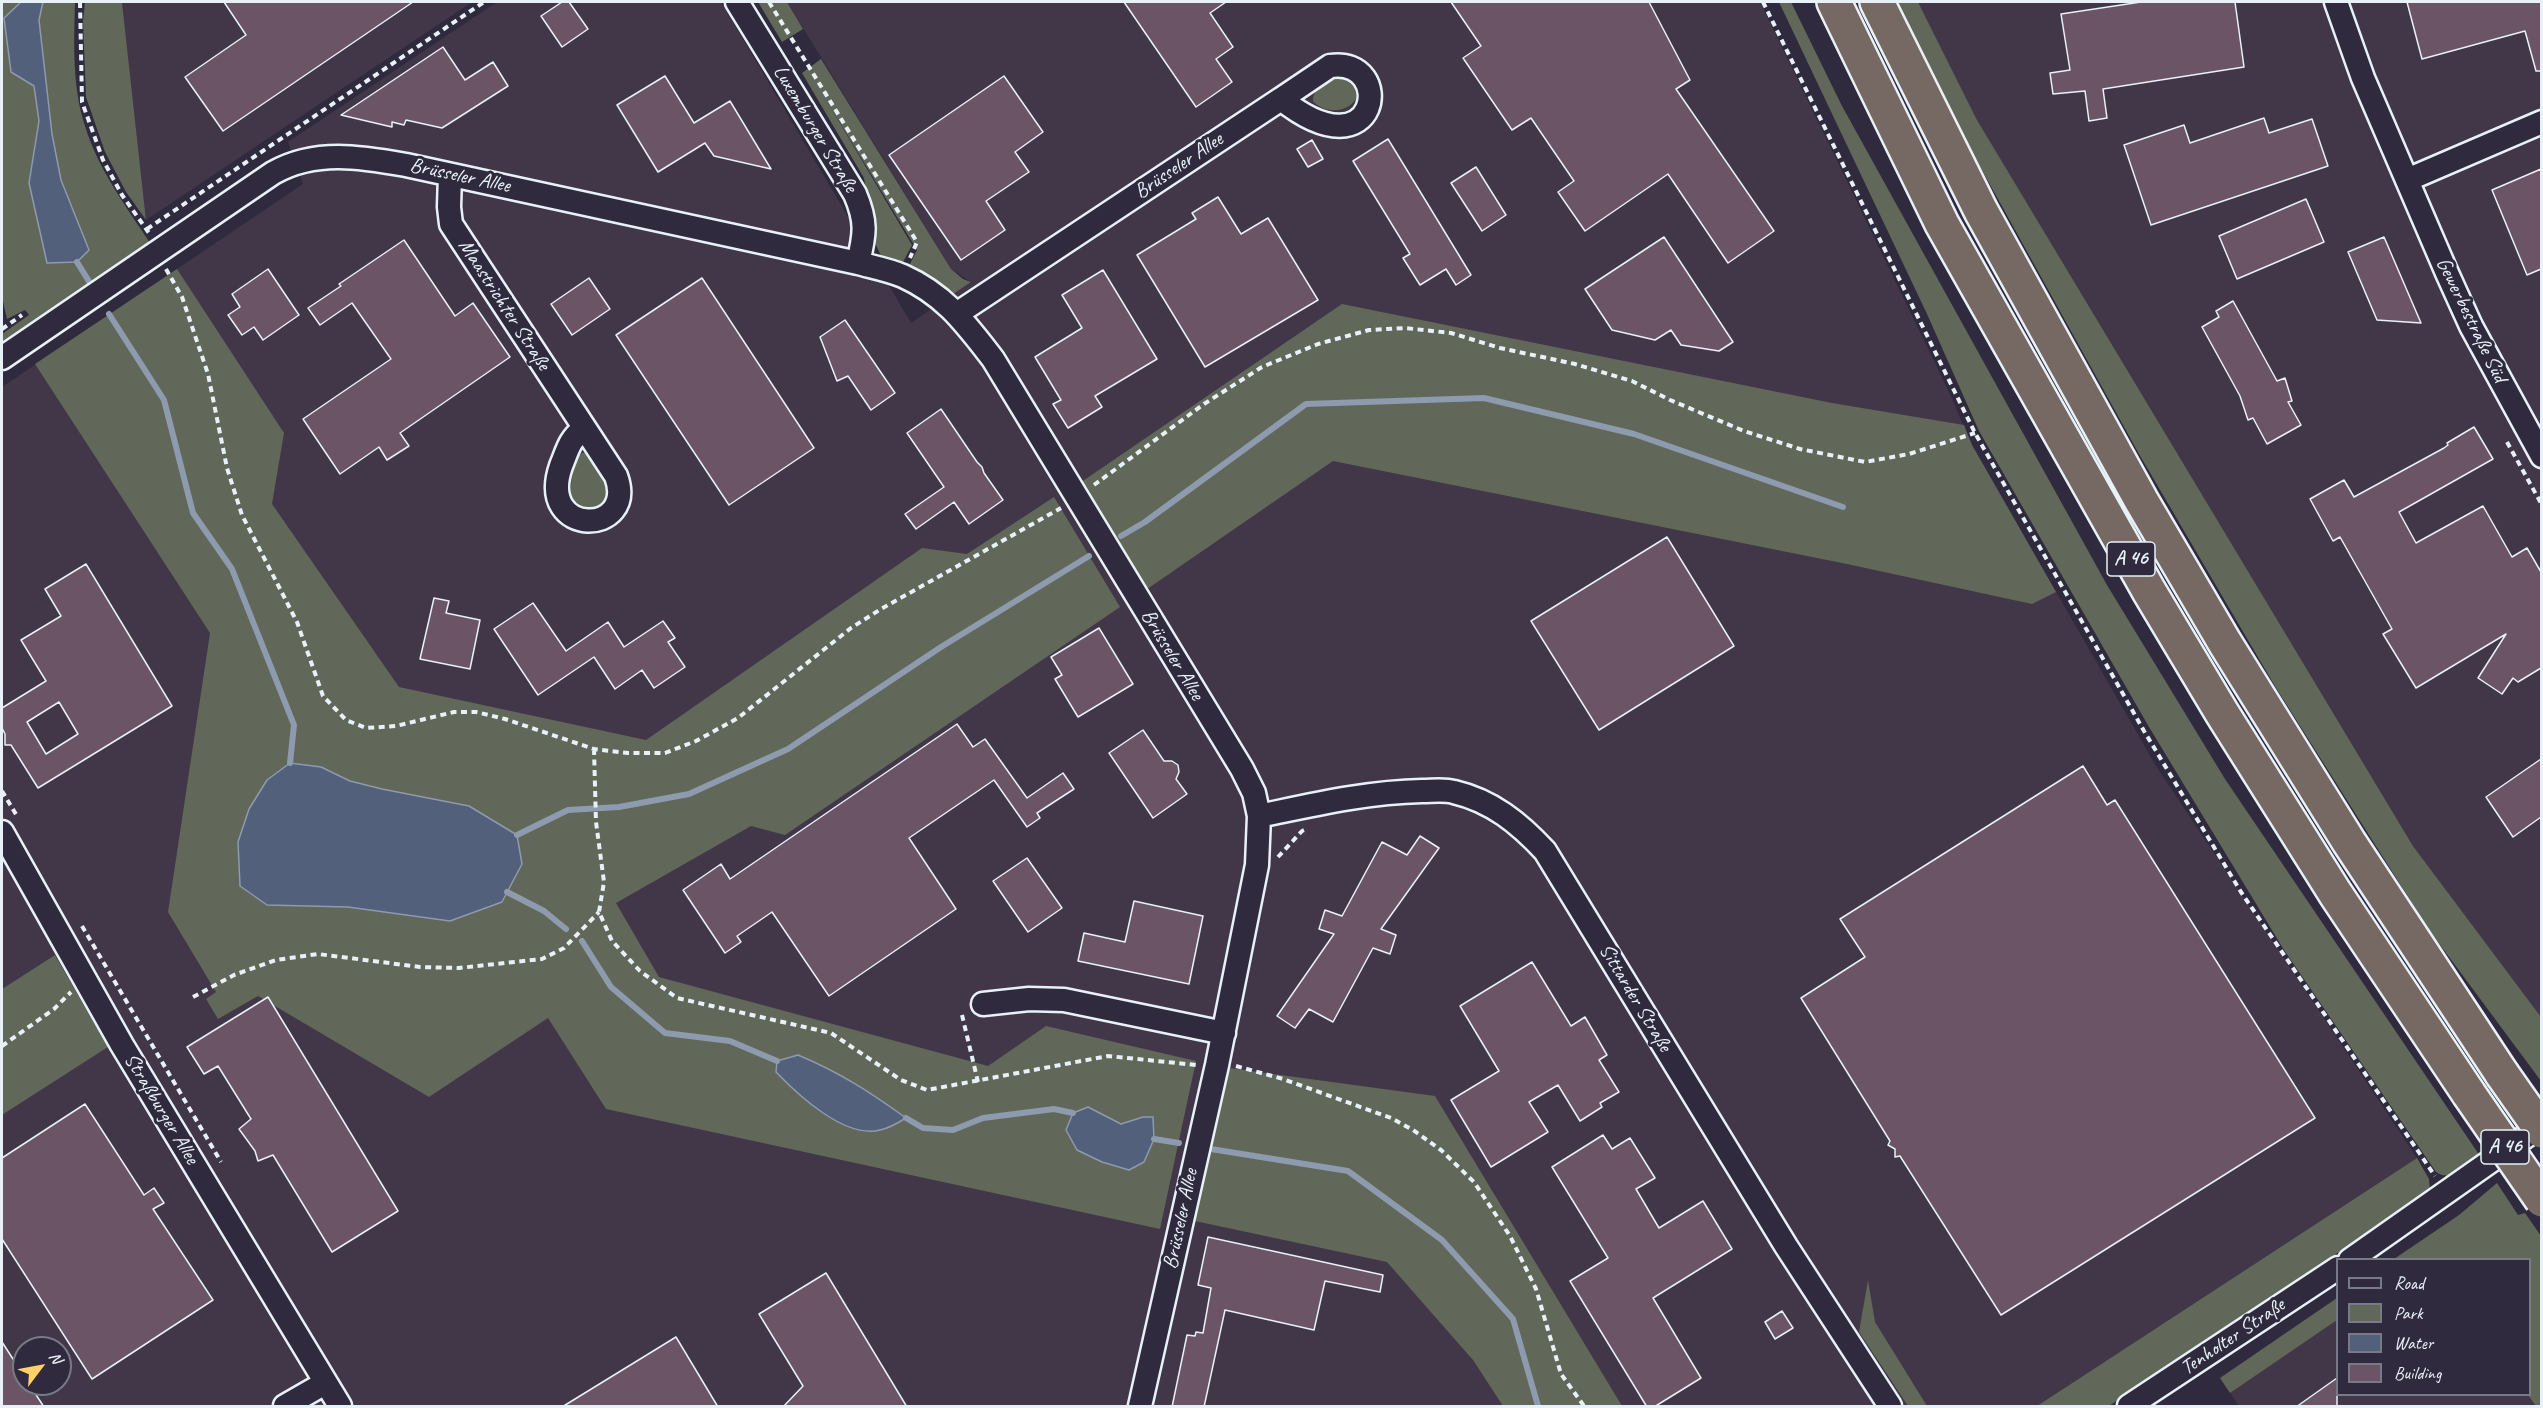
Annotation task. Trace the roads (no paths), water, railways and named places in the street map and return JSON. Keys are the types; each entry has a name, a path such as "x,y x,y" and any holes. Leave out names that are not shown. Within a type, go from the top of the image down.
{"highway":[{"name":"A 46","path":"1834,2 1942,224 2150,591 2222,713 2335,893 2541,1200"},
{"name":"A 46","path":"1877,2 1981,211 2141,501 2225,643 2349,842 2541,1131"}],"street":[{"name":"Luxemburger Straße","path":"737,2 855,194 863,212 866,230 858,263"},
{"name":"Gewerbestraße Süd","path":"2336,2 2363,78 2471,326 2541,456"},
{"name":"Brüsseler Allee","path":"958,313 1281,99"},
{"path":"2407,180 2541,122"},
{"name":"Brüsseler Allee","path":"2,358 162,260 273,173 309,159 360,157 450,174 858,263 902,275 940,297 958,313 993,359 1242,769 1254,794 1259,816 1257,865 1224,1033 1140,1407"},
{"name":"Maastrichter Straße","path":"450,174 451,224 584,428"},
{"name":"Sittarder Straße","path":"1259,816 1396,791 1452,791 1484,802 1521,825 1545,851 1786,1246 1890,1407"},
{"name":"Straßburger Allee","path":"11,827 84,979 340,1407"},
{"path":"983,1004 1029,999 1064,1000 1224,1033"},
{"path":"2353,1258 2541,1125"},
{"name":"Tenholter Straße","path":"2129,1407 2336,1269"},
{"path":"285,1407 325,1383"}],"water":[{"path":"21,2 43,2 39,20 52,134 61,180 89,250 77,262 47,263 29,183 39,121 34,86 11,72 4,18"},
{"path":"290,763 321,767 350,781 382,789 469,806 517,835 522,864 502,902 450,921 348,907 267,905 240,886 238,842 249,809 267,780"},
{"path":"798,1055 854,1083 906,1118 887,1128 866,1131 838,1122 809,1103 776,1072 777,1061"},
{"path":"1088,1107 1121,1124 1143,1117 1153,1117 1154,1139 1144,1162 1129,1170 1102,1162 1077,1150 1066,1130 1073,1113"}],"waterway":[{"path":"77,262 90,283"},
{"path":"109,314 164,400 193,513 232,569 294,725 290,763"},
{"path":"1121,536 1145,522 1306,404 1484,398 1634,434 1843,507"},
{"path":"517,835 568,810 619,807 689,794 788,749 941,647 1089,556"},
{"path":"507,892 544,911 566,929"},
{"path":"582,941 611,987 665,1033 730,1041 777,1061"},
{"path":"906,1118 923,1128 953,1130 983,1118 1054,1109 1073,1113"},
{"path":"1154,1139 1179,1143"},
{"path":"1211,1149 1348,1171 1442,1240 1513,1319 1538,1406"}]}
